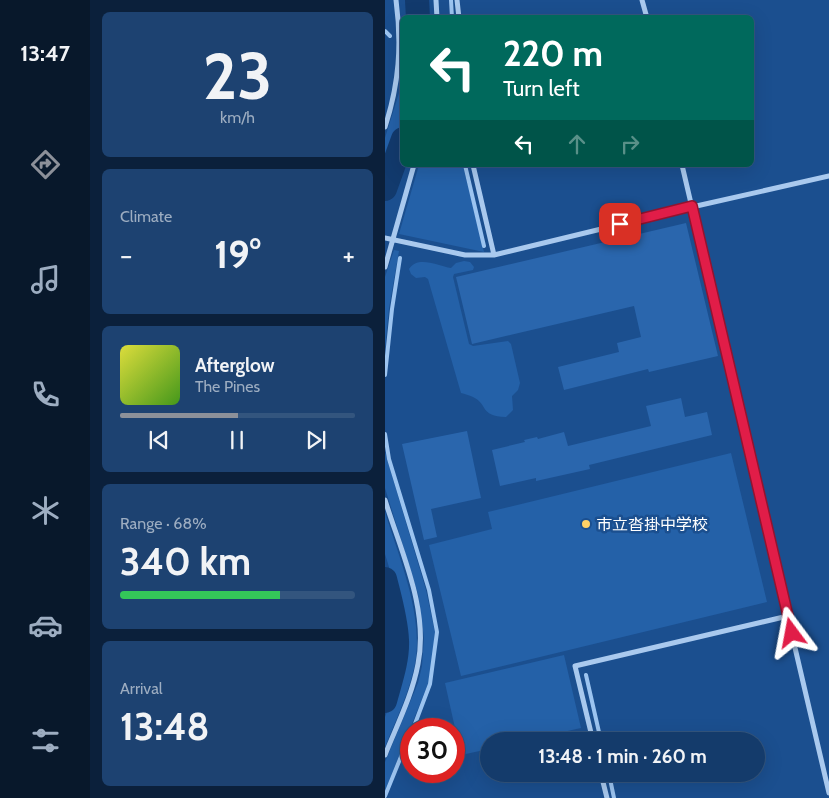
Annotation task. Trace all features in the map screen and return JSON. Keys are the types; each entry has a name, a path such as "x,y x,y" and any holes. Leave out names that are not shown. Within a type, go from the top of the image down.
{"street":[{"path":"385,127 397,87 400,28 396,0"},
{"path":"436,0 437,15"},
{"path":"457,0 459,15"},
{"path":"642,0 646,15"},
{"path":"385,267 389,239 400,212 413,167"},
{"path":"473,167 494,256"},
{"path":"682,167 829,793"},
{"path":"389,239 465,255 494,256 692,206 829,176"},
{"path":"385,500 410,577 421,638 419,662 414,682 385,754"},
{"path":"591,732 575,666 788,616"},
{"path":"603,782 607,798"}],"shaded area":[{"path":"400,81 400,132 385,180 385,138 399,93"},
{"path":"418,167 463,167 484,252 399,234"},
{"path":"394,250 399,251 389,308 385,350 385,277"},
{"path":"423,262 451,268 456,263 470,262 474,267 473,270 454,274 453,277 469,344 473,346 508,341 511,344 520,383 518,390 512,396 513,410 506,417 492,415 485,410 478,400 461,393 428,279 425,277 416,278 409,269 413,265"},
{"path":"385,452 426,590 435,632 428,684 414,718 403,718 418,683 422,666 424,638 418,594 385,488"},
{"path":"731,453 767,602 461,676 429,545 492,529 488,512"},
{"path":"385,512 409,587 416,626 417,645 415,664 409,685 385,747 385,717 395,691 402,663 404,644 403,624 397,593 385,554"},
{"path":"564,655 581,728 563,732 480,732 480,751 465,754 465,718 453,718 445,683"},
{"path":"400,726 400,754 385,791 385,762"}],"building":[{"path":"686,223 718,356 649,372 648,369 564,390 558,367 619,352 617,343 641,337 634,306 472,344 456,277"},
{"path":"681,398 685,417 707,412 712,435 589,465 590,469 536,481 536,478 500,486 492,450 525,442 524,440 537,437 538,439 564,432 568,446 651,426 646,406"},
{"path":"467,431 481,498 431,509 437,537 424,540 402,444"}],"waterway":[{"path":"417,0 418,15"},
{"path":"451,0 452,15"},
{"path":"385,31 390,36"},
{"path":"385,189 400,147"},
{"path":"465,167 484,246"},
{"path":"385,375 400,258"},
{"path":"385,434 389,459 429,590 437,632 430,684 417,718"},
{"path":"385,579 397,640 395,663 385,701"},
{"path":"586,675 599,732"},
{"path":"385,796 400,759"},
{"path":"611,782 614,798"}],"place":[{"name":"市立沓掛中学校","path":"586,524"}],"route":[{"path":"620,224 692,206 792,633"}]}
